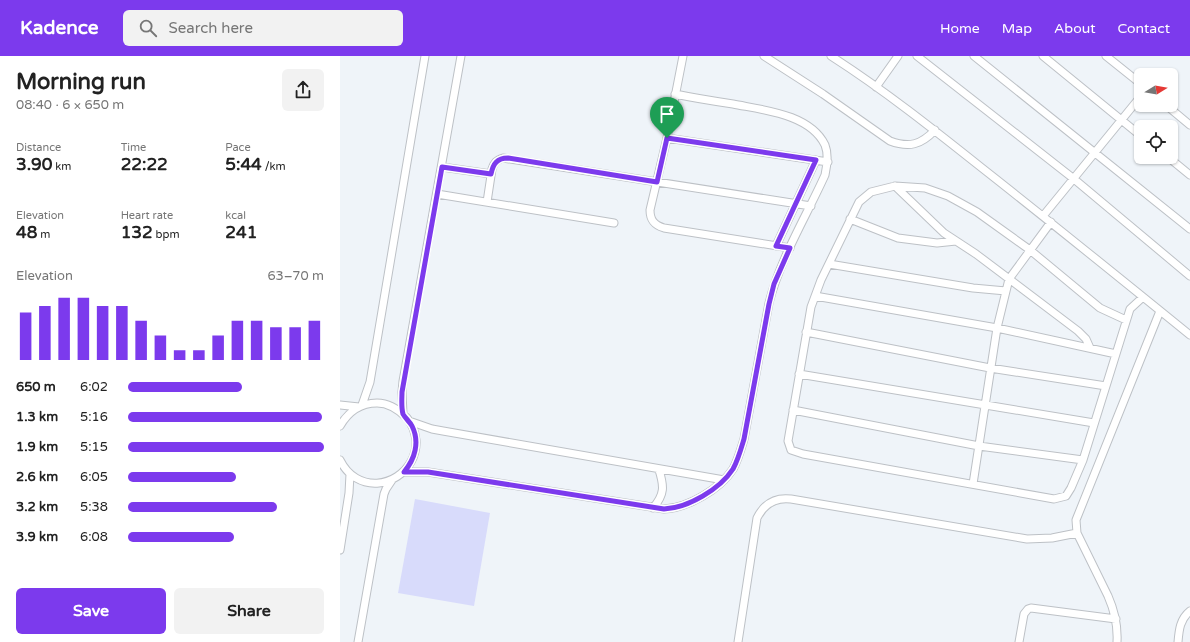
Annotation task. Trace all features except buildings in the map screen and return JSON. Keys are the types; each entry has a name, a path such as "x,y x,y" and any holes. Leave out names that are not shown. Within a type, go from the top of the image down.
{"lane":[{"path":"340,426 352,411 361,406 370,382 425,56"},
{"path":"403,414 402,392 461,56"},
{"path":"683,56 667,138 650,210 650,216 653,222 658,226 790,248"},
{"path":"764,56 823,94 890,141 909,145 919,143 928,138 935,130"},
{"path":"831,56 935,130 1190,335"},
{"path":"876,87 898,56"},
{"path":"917,56 1074,179 1190,276"},
{"path":"974,56 1190,229"},
{"path":"1043,56 1134,130"},
{"path":"1106,56 1134,78"},
{"path":"404,472 428,472 664,509 680,507 711,490 724,480 733,468 742,447 774,284 825,176 828,162 825,146 816,133 802,122 786,115 769,111 675,94"},
{"path":"1043,216 1134,104"},
{"path":"1175,112 1190,124"},
{"path":"667,138 828,162"},
{"path":"487,202 494,164 497,160 508,158 810,206"},
{"path":"776,246 816,160"},
{"path":"1177,164 1190,175"},
{"path":"442,167 491,174"},
{"path":"895,186 944,233 1009,279 1078,331 1086,339 1090,348"},
{"path":"1126,320 1100,308 1030,250 977,212 948,196 925,188 895,186 871,192 859,202 850,219 821,280 811,307 788,441 791,450 803,454 1054,499 1066,496 1083,460 1130,309 1143,297"},
{"path":"437,194 614,223"},
{"path":"850,219 898,238 937,243 956,241"},
{"path":"973,484 997,328 1009,279 1051,222"},
{"path":"829,264 973,288 1006,291"},
{"path":"815,296 997,328 1116,354"},
{"path":"1117,642 1118,630 1116,619 1108,596 1077,534 1076,520 1160,311"},
{"path":"806,332 990,368 1106,386"},
{"path":"799,374 1094,423"},
{"path":"340,405 361,406 380,403 388,405 403,414 409,421 415,435 415,451 409,466 404,472 392,480 383,483 370,483 358,479 345,469"},
{"path":"793,410 978,446 1083,460"},
{"path":"409,421 443,431 659,470 724,480"},
{"path":"340,460 345,469 349,493 340,550"},
{"path":"654,508 662,495 663,487 659,470"},
{"path":"358,642 384,494 392,480"},
{"path":"738,642 757,518 767,504 778,499 791,499 1027,539 1052,538 1077,534"},
{"path":"1019,642 1024,614 1030,608 1116,619"},
{"path":"1178,642 1181,622 1190,610"}],"shaded area":[{"path":"415,499 490,513 474,606 398,593"}],"route":[{"path":"667,138 816,160 776,246 790,248 774,284 769,304 744,439 733,468 724,480 711,490 687,504 672,509 664,509 428,472 404,472 413,459 416,443 413,428 403,414 402,392 442,167 491,174 497,160 508,158 657,182 667,138"}]}
